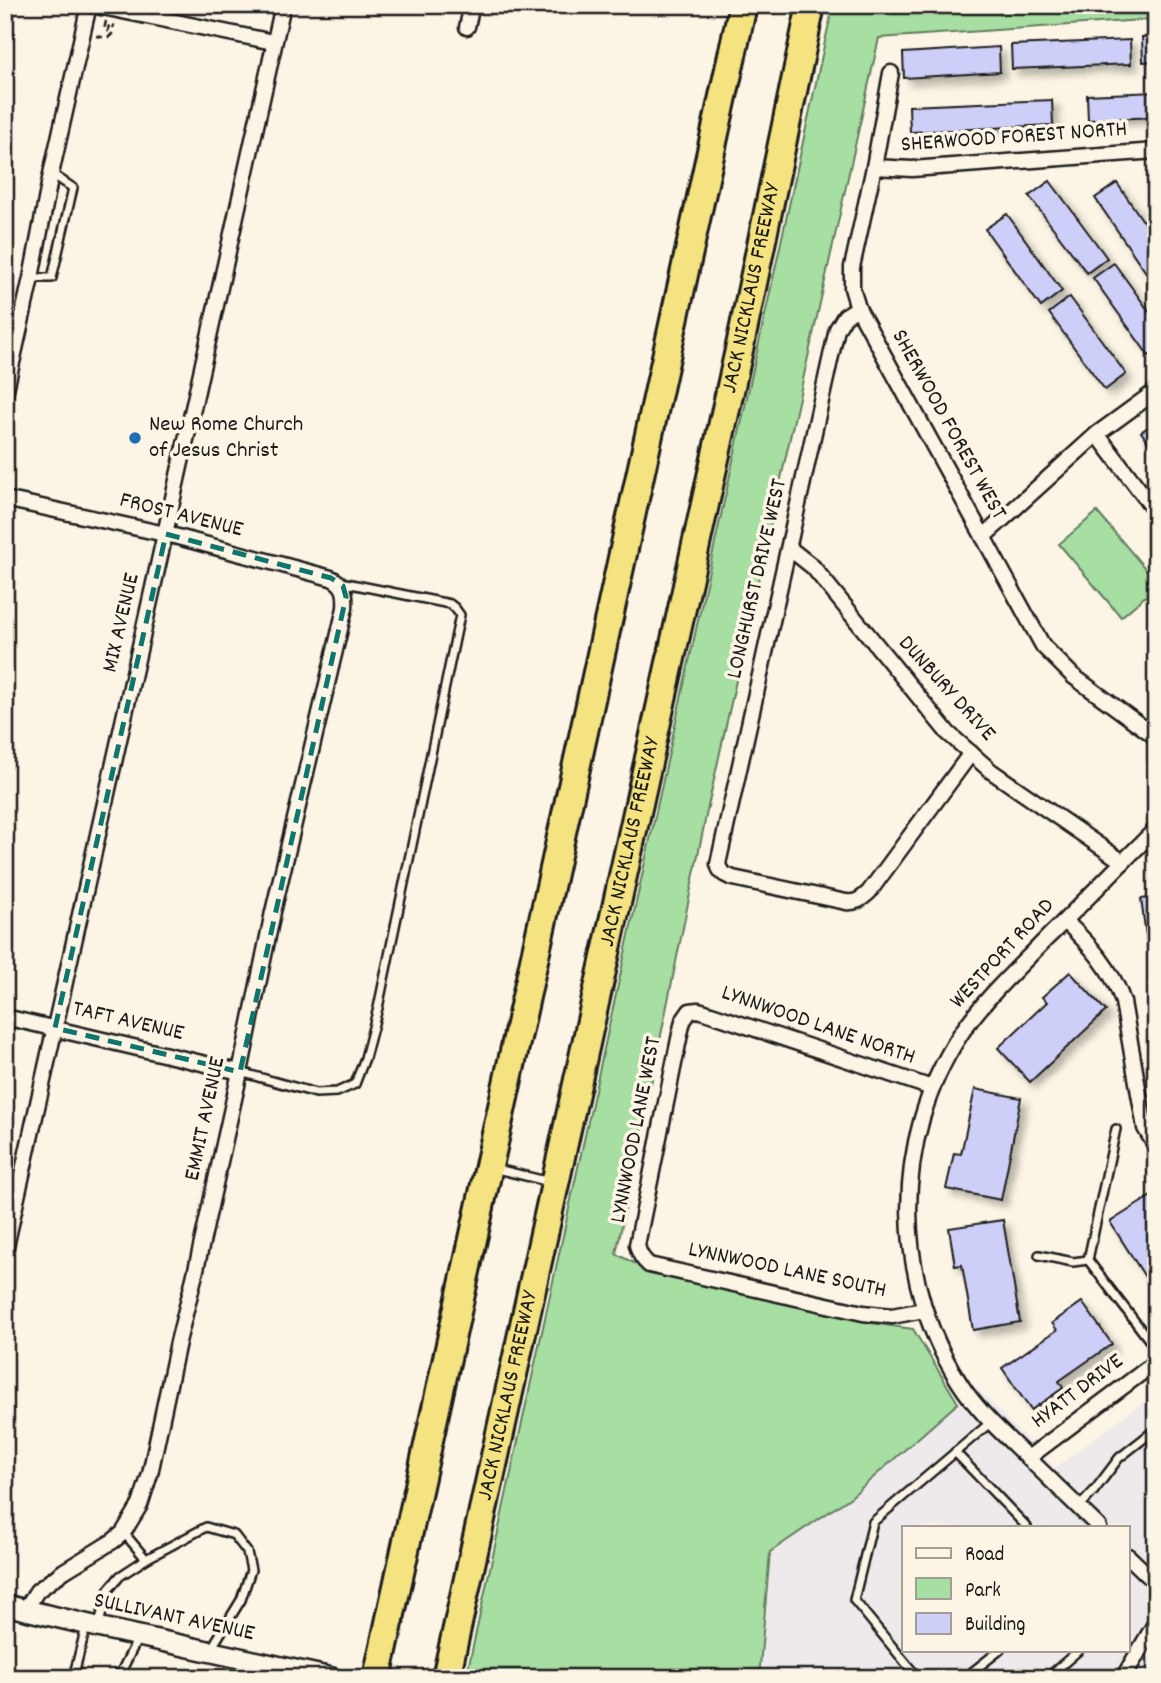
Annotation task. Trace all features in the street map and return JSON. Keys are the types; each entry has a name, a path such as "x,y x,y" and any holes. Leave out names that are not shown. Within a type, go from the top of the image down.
{"highway":[{"path":"377,1678 743,5"},
{"name":"JACK NICKLAUS FREEWAY","path":"446,1678 741,341 811,5"}],"street":[{"path":"5,394 51,174 91,5 273,42"},
{"name":"MIX AVENUE","path":"5,1251 282,5"},
{"path":"467,27 472,5"},
{"name":"SHERWOOD FOREST WEST","path":"891,73 852,267 852,288 858,308 1043,646 1073,676 1156,737"},
{"name":"SHERWOOD FOREST NORTH","path":"874,167 912,169 1156,151"},
{"name":"LONGHURST DRIVE WEST","path":"858,308 845,316 837,329 718,864 719,870 733,878 846,902 860,901 971,753"},
{"path":"984,537 1097,434 1156,391"},
{"path":"1097,434 1156,512"},
{"name":"FROST AVENUE","path":"5,499 166,534 341,584"},
{"name":"DUNBURY DRIVE","path":"789,548 813,567 948,733 991,771 1123,862"},
{"name":"EMMIT AVENUE","path":"15,1608 64,1571 123,1533 140,1505 150,1474 273,912 345,608 346,597 341,584"},
{"name":"WESTPORT ROAD","path":"1097,1526 991,1422 966,1392 947,1361 924,1310 916,1280 908,1214 909,1177 915,1140 932,1088 962,1031 1003,983 1156,829"},
{"path":"1065,921 1095,951 1117,985 1123,1002 1145,1128 1156,1147"},
{"name":"LYNNWOOD LANE NORTH","path":"690,1011 705,1012 932,1088"},
{"name":"LYNNWOOD LANE WEST","path":"642,1259 637,1245 680,1034 683,1021 690,1011"},
{"name":"TAFT AVENUE","path":"5,1017 240,1072"},
{"name":"LYNNWOOD LANE SOUTH","path":"642,1259 649,1265 863,1313 892,1316 924,1310"},
{"name":"HYATT DRIVE","path":"1028,1458 1156,1362"},
{"path":"1130,1558 1156,1583"},
{"name":"SULLIVANT AVENUE","path":"15,1608 332,1678"},
{"path":"1123,1678 1156,1622"}],"lane":[{"path":"31,278 52,278 72,188 51,174"},
{"path":"240,1072 316,1093 337,1092 355,1084 378,1009 458,625 460,615 450,604 341,584"},
{"path":"1116,1129 1088,1260 1156,1349"},
{"path":"489,1167 555,1183"},
{"path":"1040,1255 1073,1262 1088,1260"},
{"path":"918,1678 854,1600 873,1522 991,1422"},
{"path":"1078,1507 1094,1492 1119,1458 1156,1429"},
{"path":"955,1452 1026,1526"},
{"path":"73,1678 109,1589 120,1576 206,1527 234,1535 247,1552 251,1570 241,1600 210,1651"},
{"path":"123,1533 146,1559"},
{"path":"118,1678 139,1636"},
{"path":"967,1677 998,1652"},
{"path":"1047,1678 1077,1652"},
{"path":"967,1677 979,1678"}],"path":[{"path":"64,5 111,18 113,34 108,38 83,33"}],"highlighted area":[{"path":"166,534 331,578 343,586 346,597 240,1072 55,1028"}],"shaded area":[{"path":"976,1387 1055,1468 1156,1392 1156,1678 759,1678 770,1552 851,1497"}],"green space":[{"path":"833,5 1156,5 1156,19 879,38 707,811 616,1254 642,1267 871,1323 913,1329 958,1403 851,1497 770,1552 759,1678 466,1678"},
{"path":"1097,512 1156,581 1156,587 1121,617 1059,544"}],"building":[{"path":"1156,36 1156,61 1143,62 1142,37"},
{"path":"1130,40 1131,64 1012,69 1011,45"},
{"path":"999,47 1000,72 904,78 903,53"},
{"path":"1156,92 1156,117 1088,120 1087,95"},
{"path":"1052,100 1053,125 910,132 909,106"},
{"path":"1050,181 1107,258 1087,273 1029,196"},
{"path":"1117,183 1156,240 1156,287 1095,198"},
{"path":"1007,214 1062,291 1041,307 985,229"},
{"path":"1114,263 1156,321 1156,351 1149,356 1093,278"},
{"path":"1070,297 1126,374 1105,390 1049,313"},
{"path":"1156,421 1156,453 1141,432"},
{"path":"1156,897 1156,994 1154,994 1141,899"},
{"path":"1070,972 1106,1011 1030,1082 998,1048 1047,1002 1042,997"},
{"path":"975,1089 1021,1098 1001,1200 946,1189 954,1153 961,1154"},
{"path":"1151,1196 1156,1203 1156,1294 1110,1222"},
{"path":"1003,1220 1020,1322 973,1330 962,1265 955,1266 949,1228"},
{"path":"1082,1302 1112,1344 1059,1381 1063,1388 1031,1410 1002,1368 1057,1330 1052,1323"}],"place":[{"name":"New Rome Church of Jesus Christ","path":"135,438"}]}
